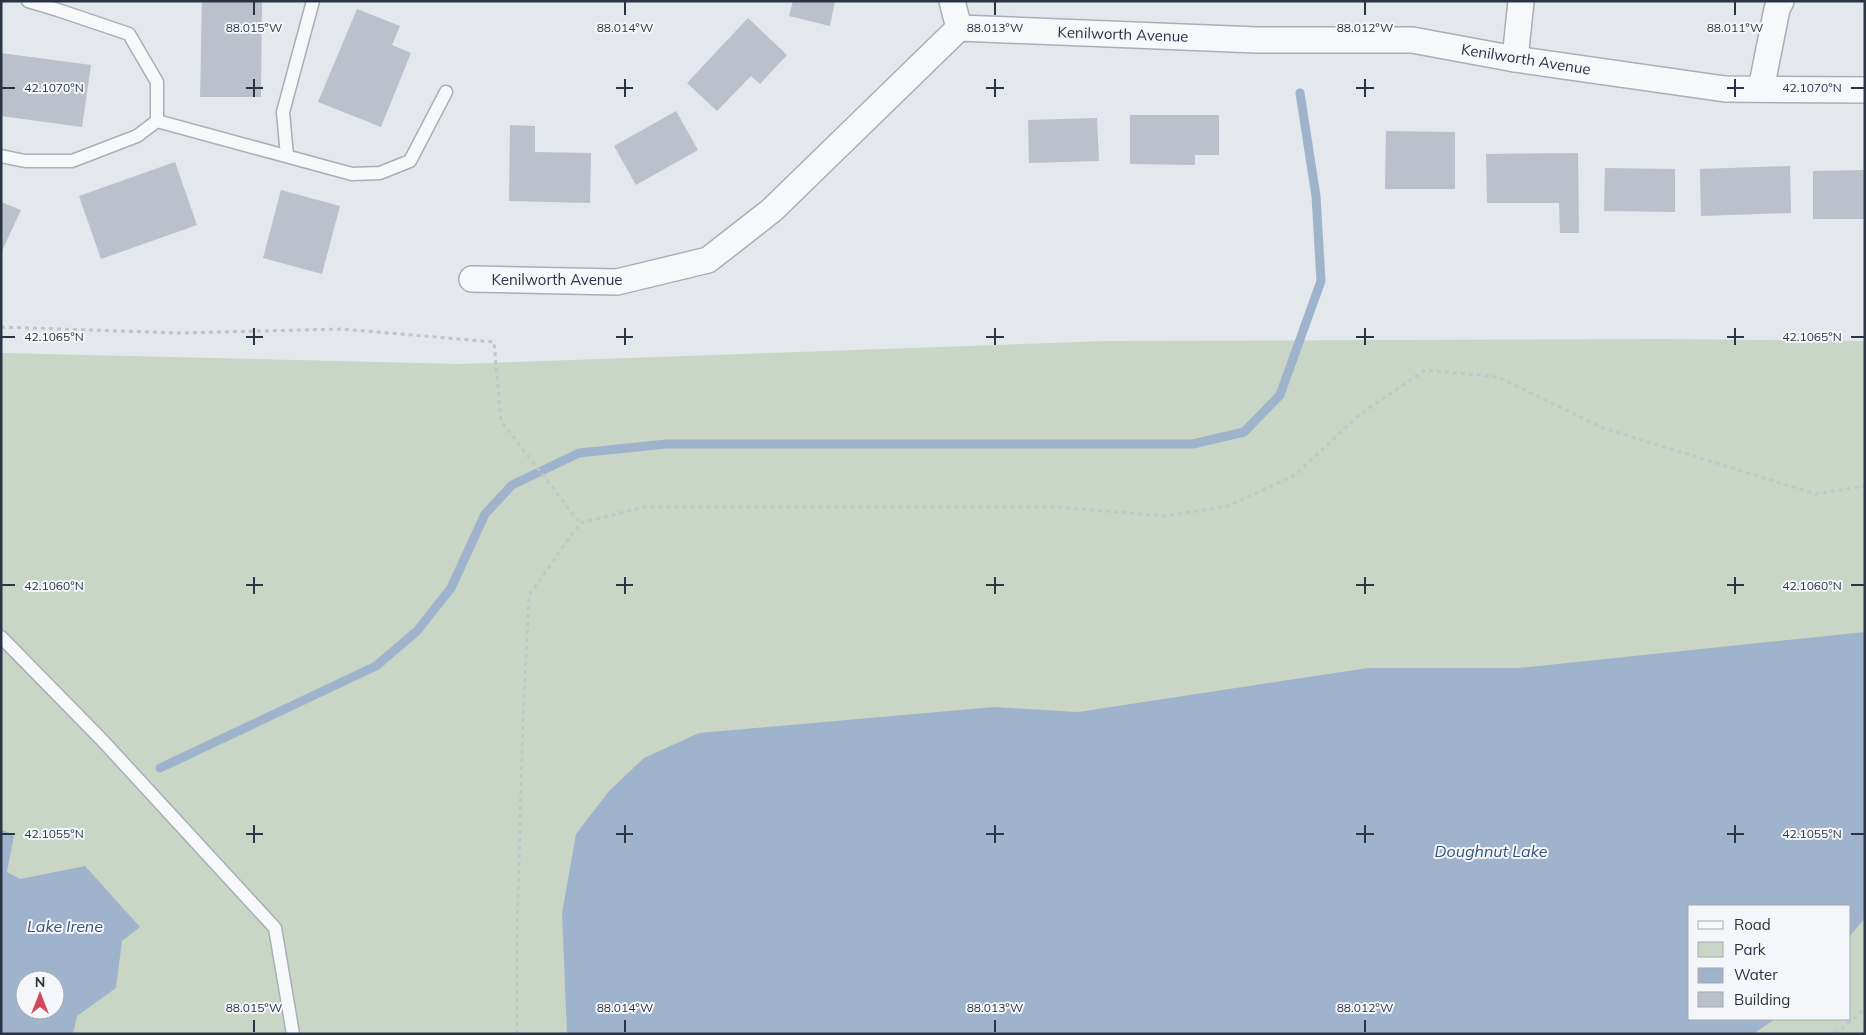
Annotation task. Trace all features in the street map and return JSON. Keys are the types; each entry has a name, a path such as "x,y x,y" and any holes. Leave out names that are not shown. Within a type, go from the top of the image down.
{"street":[{"path":"952,1 959,28"},
{"path":"1516,59 1522,1"},
{"path":"1761,89 1776,8 1781,1"},
{"name":"Kenilworth Avenue","path":"472,279 617,282 708,260 772,210 959,28 1257,40 1412,40 1516,59 1725,89 1865,90"}],"lane":[{"path":"28,1 129,34 157,82 157,121"},
{"path":"287,156 283,112 313,1"},
{"path":"157,121 352,174 380,173 410,161 446,92"},
{"path":"1,156 25,161 72,161 137,136 157,121"},
{"path":"1,637 103,741 275,928 293,1034"}],"path":[{"path":"1,327 180,333 342,329 494,342 501,421 580,523"},
{"path":"516,1034 523,718 529,595 580,523 644,507 1057,507 1165,516 1228,506 1295,475 1358,415 1425,370 1498,377 1603,428 1816,494 1865,486"},
{"path":"1835,1034 1865,1009"}],"green space":[{"path":"1667,339 1865,341 1865,1034 1,1034 1,353 459,364 1106,341"}],"water":[{"name":"Doughnut Lake","path":"1865,632 1865,918 1851,935 1851,905 1688,905 1688,1020 1774,1020 1753,1034 567,1034 562,913 576,834 609,791 644,758 699,733 994,707 1078,712 1368,668 1518,668"},
{"name":"Lake Irene","path":"1,829 14,835 7,872 20,879 85,866 140,927 122,941 116,988 77,1016 73,1034 1,1034"}],"building":[{"path":"202,1 262,1 261,97 200,97"},
{"path":"793,1 835,1 830,26 789,16"},
{"path":"357,9 400,26 392,45 411,53 381,127 318,102"},
{"path":"748,18 787,55 760,84 751,76 717,111 687,83"},
{"path":"1,53 91,65 82,127 1,116"},
{"path":"676,111 698,150 636,185 614,146"},
{"path":"1130,115 1219,115 1219,155 1195,155 1195,165 1130,164"},
{"path":"1097,118 1099,161 1029,163 1028,120"},
{"path":"510,125 535,126 535,152 591,153 590,203 509,201"},
{"path":"1386,131 1455,132 1455,189 1385,189"},
{"path":"1578,153 1579,233 1560,233 1559,203 1487,203 1486,154"},
{"path":"175,162 197,225 101,259 79,196"},
{"path":"1790,166 1791,213 1701,216 1700,169"},
{"path":"1605,168 1675,169 1675,212 1604,211"},
{"path":"1865,170 1865,219 1813,219 1813,171"},
{"path":"281,190 340,206 322,274 263,258"},
{"path":"1,202 21,210 1,253"}],"waterway":[{"path":"160,768 376,666 417,631 451,588 485,514 512,485 579,453 666,444 1193,444 1244,432 1280,395 1321,281 1316,196 1300,93"}]}
